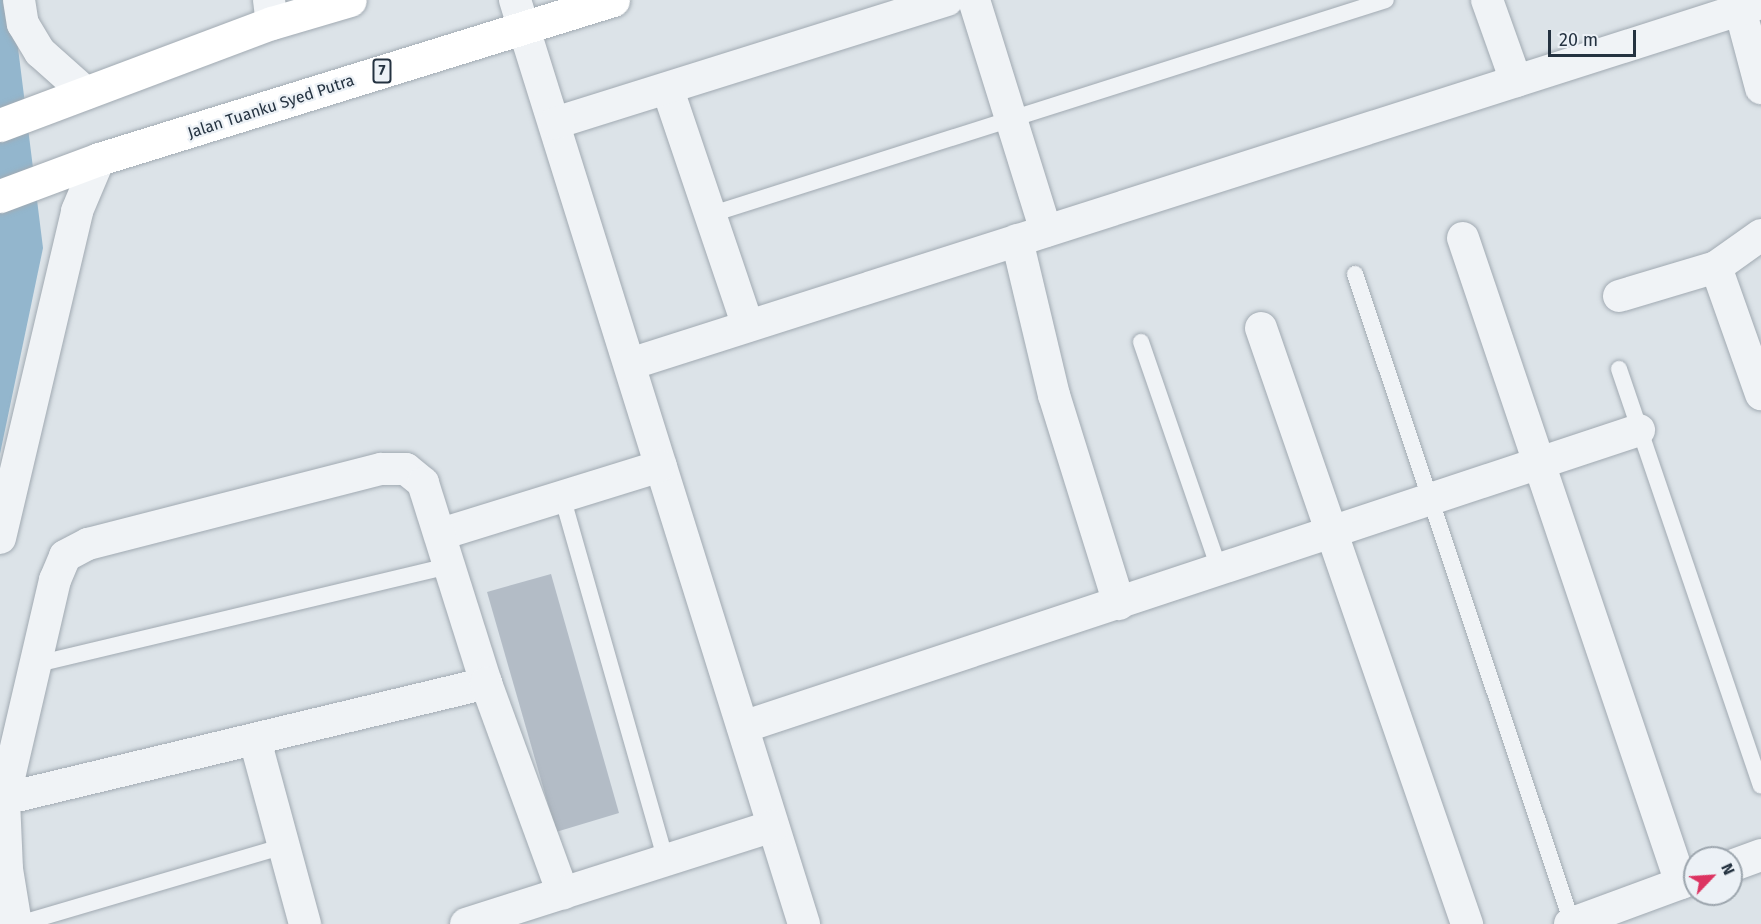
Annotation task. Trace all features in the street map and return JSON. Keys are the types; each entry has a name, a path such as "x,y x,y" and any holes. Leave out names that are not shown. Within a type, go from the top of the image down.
{"main road":[{"path":"0,125 74,98 271,12 350,0"},
{"name":"Jalan Tuanku Syed Putra","path":"0,196 88,163 519,13 613,0"}],"street":[{"path":"19,0 23,24 40,52 74,98"},
{"path":"555,123 668,90 947,0"},
{"path":"974,0 1010,121 1031,236 1054,395 1119,604"},
{"path":"1487,0 1516,81"},
{"path":"630,364 1751,6 1761,88"},
{"path":"519,13 804,924"},
{"path":"668,90 748,326"},
{"path":"0,538 88,163"},
{"path":"1619,296 1716,267 1761,235"},
{"path":"1463,238 1683,867"},
{"path":"1716,267 1761,394"},
{"path":"1261,328 1467,924"},
{"path":"743,727 1431,502 1639,430"},
{"path":"441,534 661,466"},
{"path":"18,924 7,869 4,799 56,580 65,556 88,544 381,469 406,469 423,483 441,534 448,566 486,683 563,893"},
{"path":"4,799 486,683"},
{"path":"255,740 305,924"},
{"path":"466,924 773,826"},
{"path":"1743,862 1761,855"},
{"path":"1571,924 1683,883"}],"lane":[{"path":"709,214 1010,121 1386,0"},
{"path":"1355,274 1571,924"},
{"path":"1141,342 1220,571"},
{"path":"1619,369 1761,785"},
{"path":"562,496 666,860"},
{"path":"37,664 448,566"},
{"path":"18,924 284,846"}],"water":[{"path":"0,0 12,0 43,248 0,454"}],"building":[{"path":"551,574 619,813 556,832 487,592"}]}
